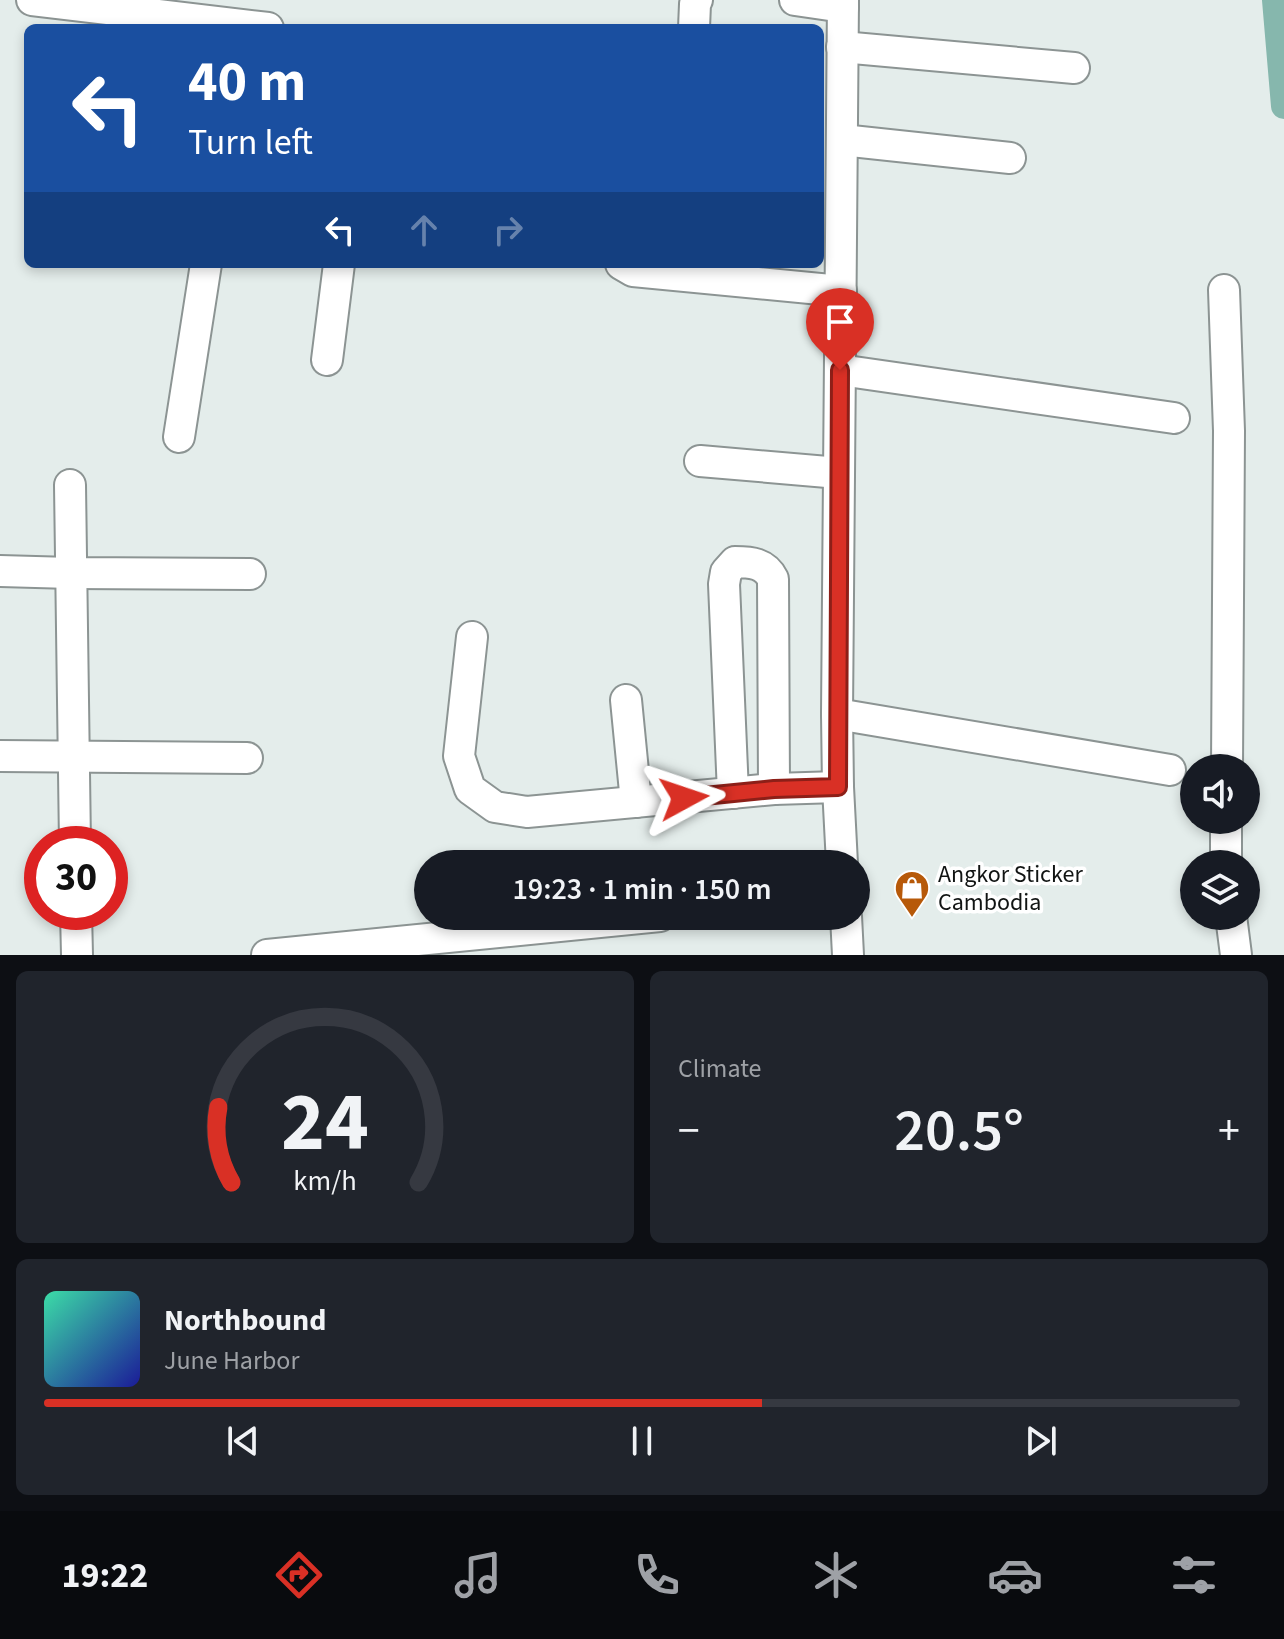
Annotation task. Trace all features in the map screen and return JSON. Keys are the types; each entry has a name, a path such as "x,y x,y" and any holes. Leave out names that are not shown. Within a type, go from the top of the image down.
{"street":[{"path":"32,0 179,9 241,24"},
{"path":"694,24 697,0"},
{"path":"795,0 843,3 842,47 831,88 842,140 837,714 841,850"},
{"path":"842,47 1074,68"},
{"path":"842,140 1010,158"},
{"path":"179,437 205,268"},
{"path":"327,360 338,268"},
{"path":"628,268 633,271 841,291"},
{"path":"1224,290 1229,431 1227,754"},
{"path":"840,370 1174,418"},
{"path":"700,461 839,473"},
{"path":"70,485 75,826"},
{"path":"733,793 724,584 726,572 735,562 752,562 768,570 773,579 774,789"},
{"path":"0,571 250,574"},
{"path":"472,637 459,756 470,789 495,807 527,812 774,789 838,787"},
{"path":"626,700 636,802"},
{"path":"837,714 1170,770"},
{"path":"0,756 247,758"},
{"path":"76,930 77,955"},
{"path":"267,955 519,930"},
{"path":"847,930 848,955"},
{"path":"1233,930 1236,955"}],"waterway":[{"path":"1275,0 1284,106"}],"place":[{"name":"Angkor Sticker Cambodia","path":"912,919"}],"route":[{"path":"684,798 774,789 838,787 840,370"}]}
